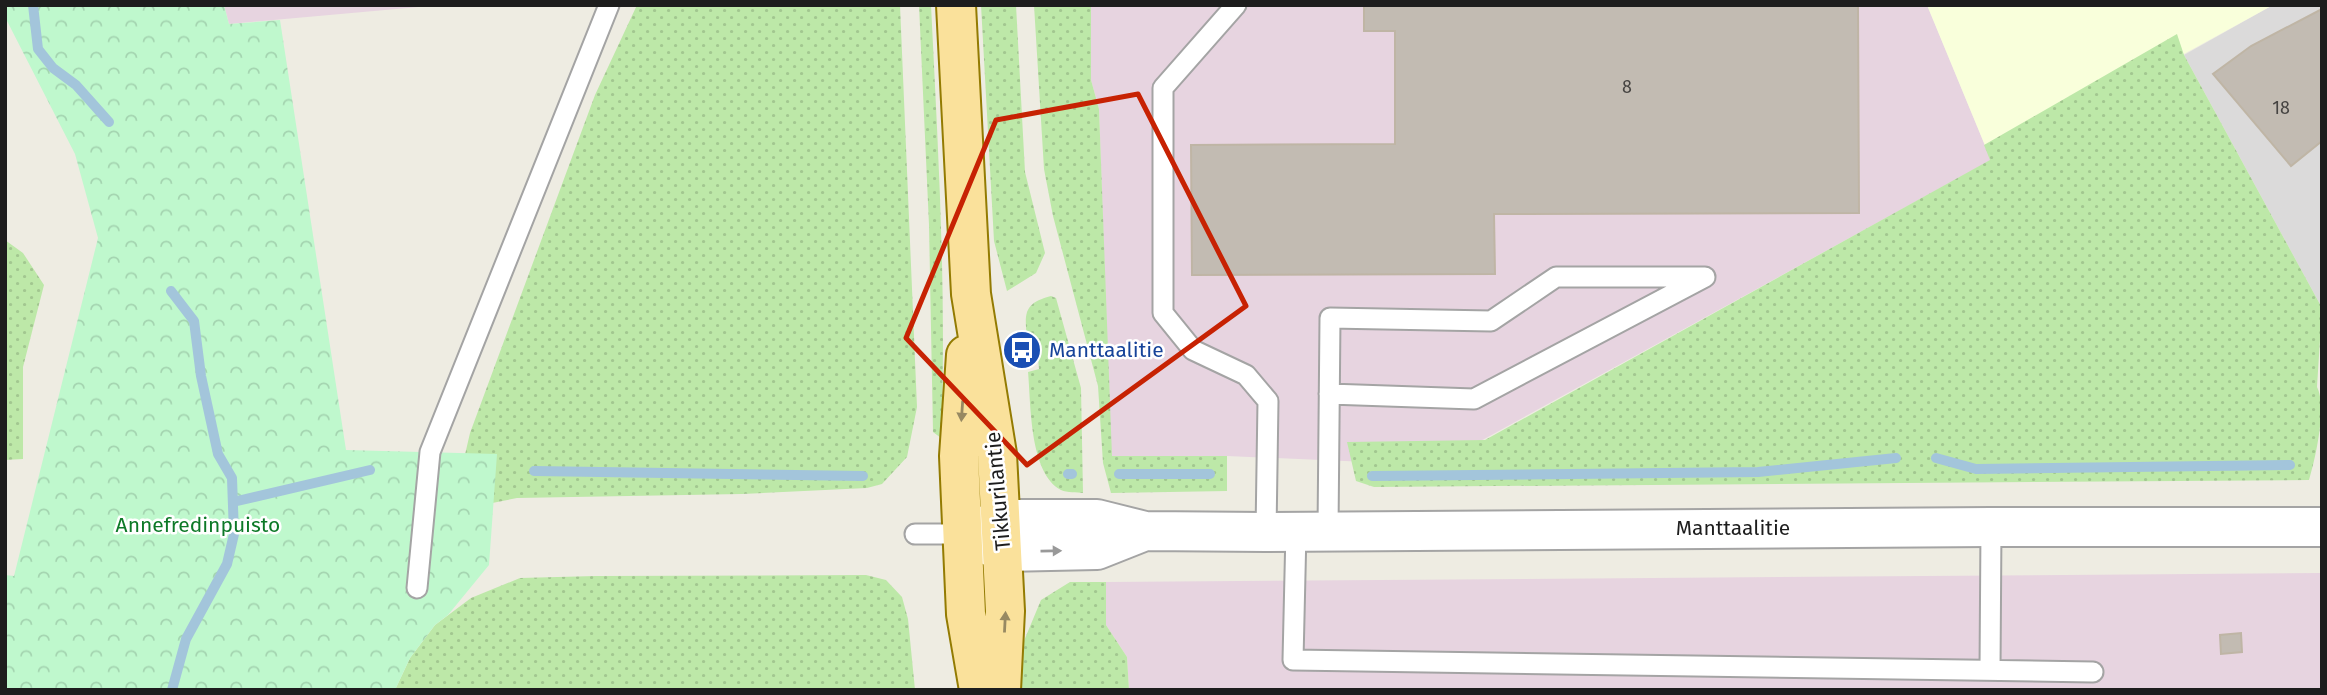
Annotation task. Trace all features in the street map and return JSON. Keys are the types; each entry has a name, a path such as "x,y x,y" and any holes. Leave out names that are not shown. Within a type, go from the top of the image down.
{"main road":[{"name":"Tikkurilantie","path":"957,5 971,294 997,454 1006,611 1001,690"},
{"name":"Tikkurilantie","path":"971,294 959,456 966,614 979,690"}],"street":[{"name":"Manttaalitie","path":"962,534 1002,535 1097,550 1145,531 2322,527"}],"lane":[{"path":"416,588 430,452 610,5"},
{"path":"1236,5 1163,88 1163,313 1193,350 1245,374 1268,401 1297,531"},
{"path":"1329,394 1474,399 1705,277 1556,277 1491,321 1330,318 1329,394 1297,531 1293,660 2093,672"},
{"path":"1990,670 1991,527"},
{"path":"915,534 962,534"}],"highlighted area":[{"path":"1138,94 1246,306 1027,465 906,338 996,120"}],"shaded area":[{"path":"224,5 441,5 229,24"},
{"path":"1091,5 1927,5 1991,160 1437,465 1227,456 1111,456 1099,109 1091,80"},
{"path":"1927,5 2273,5 1991,160"},
{"path":"2273,5 2322,5 2322,308 2184,55"},
{"path":"2322,573 2322,690 1129,690 1127,657 1106,625 1106,582"}],"green space":[{"name":"Annefredinpuisto","path":"5,5 224,5 229,24 280,20 346,450 497,454 489,565 448,615 435,625 410,658 395,690 5,690 5,575 14,576 98,238 75,154 5,17"},
{"path":"637,5 900,5 917,407 907,457 882,484 867,488 742,494 517,498 452,511 470,433 595,95"},
{"path":"919,5 931,5 942,276 941,438 933,432 929,225"},
{"path":"981,5 1016,5 1025,172 1045,253 1036,273 1007,291 994,241"},
{"path":"1034,5 1091,5 1091,80 1099,109 1112,456 1227,456 1227,491 1111,493 1103,463 1098,386 1053,216 1044,169"},
{"path":"2177,34 2184,55 2322,308 2317,387 2321,419 2309,480 1374,487 1356,481 1347,442 1485,440 1990,160 1984,145"},
{"path":"5,240 23,253 44,285 23,367 23,459 5,460"},
{"path":"1051,296 1056,298 1081,388 1083,493 1063,491 1051,481 1037,453 1031,418 1028,372 1039,369 1036,338 1027,337 1026,315 1031,305"},
{"path":"866,575 886,580 902,597 908,619 915,690 395,690 410,658 435,625 471,598 520,578"},
{"path":"1070,582 1106,582 1106,625 1127,657 1129,690 1021,690 1021,648 1041,600"}],"building":[{"path":"1364,5 1858,5 1859,213 1494,214 1495,274 1192,275 1191,145 1395,144 1395,31 1364,31"},
{"path":"2322,9 2322,141 2291,166 2213,74 2251,46"},
{"path":"2241,633 2242,652 2221,654 2220,635"}],"waterway":[{"path":"33,5 38,49 53,68 76,85 109,122"},
{"path":"171,291 194,321 201,376 218,454 232,478 234,534 227,564 186,639 172,690"},
{"path":"1372,476 1758,472 1896,458"},
{"path":"1936,458 1976,469 2290,465"},
{"path":"233,502 370,470"},
{"path":"534,471 863,476"},
{"path":"1119,474 1210,474"}],"place":[{"name":"Manttaalitie","path":"1022,350"}]}
